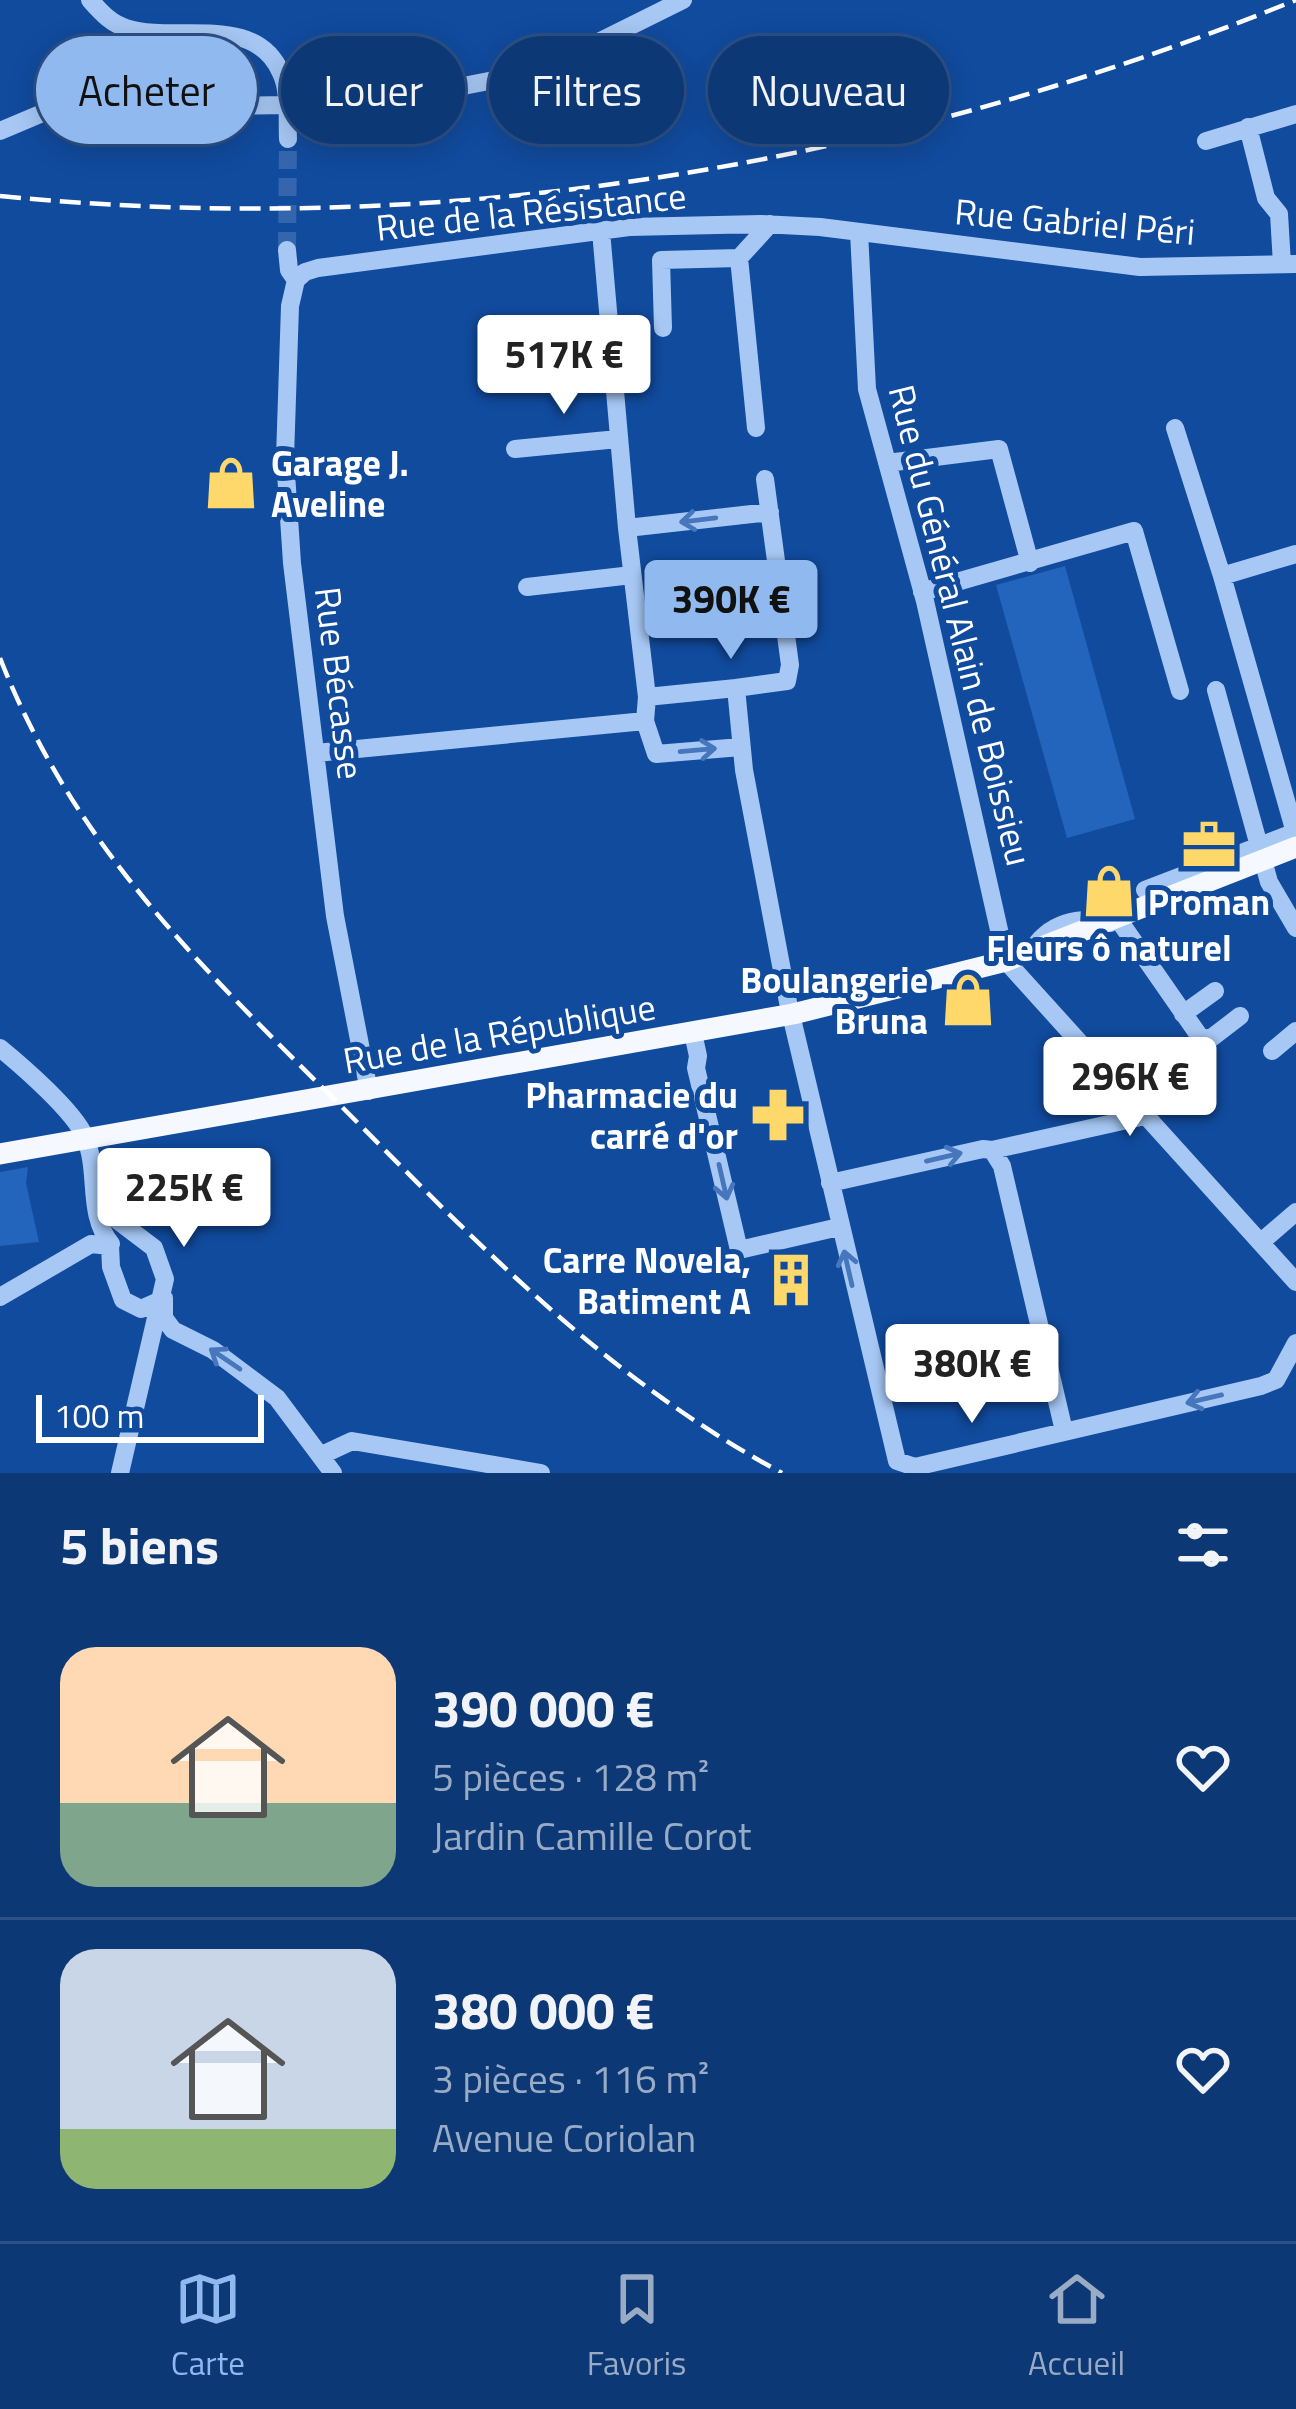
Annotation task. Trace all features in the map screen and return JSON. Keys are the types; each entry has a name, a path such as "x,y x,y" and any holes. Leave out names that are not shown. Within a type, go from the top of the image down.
{"main road":[{"name":"Rue de la République","path":"0,1154 793,1014 1006,961 1114,921 1263,852 1296,847"}],"street":[{"path":"89,0 110,21 130,30 241,36 261,47 281,77"},
{"path":"465,86 540,71 683,0"},
{"path":"0,131 45,112 67,109 281,98"},
{"path":"1206,141 1296,114"},
{"path":"1248,127 1266,198 1280,214 1289,264"},
{"path":"756,428 740,258 770,224"},
{"name":"Rue de la Résistance","path":"296,280 318,268 601,231 770,224 920,239"},
{"path":"601,231 626,528 647,697 645,721 656,754 741,740"},
{"name":"Rue du Général Alain de Boissieu","path":"859,232 867,389 922,592 1006,961"},
{"name":"Rue Gabriel Péri","path":"920,239 1140,267 1289,264"},
{"path":"286,250 296,280"},
{"path":"663,328 661,260 740,258"},
{"name":"Rue Bécasse","path":"296,280 290,306 285,458 292,562 335,916 369,1091"},
{"path":"1144,890 1263,852 1296,833 1175,428"},
{"path":"515,449 618,439"},
{"path":"887,463 999,449 1030,562"},
{"path":"647,697 787,681 790,665 765,479"},
{"path":"626,528 770,512"},
{"path":"922,592 1135,531 1180,691"},
{"path":"1222,576 1296,554"},
{"path":"527,587 632,575"},
{"path":"736,688 741,740 793,1014 897,1461 915,1467 1262,1386 1276,1380 1296,1343"},
{"path":"1216,690 1269,882 1296,928"},
{"path":"316,753 645,721"},
{"path":"1114,921 1204,1039 1240,1016"},
{"path":"1006,961 1296,1282"},
{"path":"1183,1014 1215,992"},
{"path":"1272,1051 1296,1031"},
{"path":"693,1033 696,1067 739,1250 839,1227"},
{"path":"0,1048 28,1070 86,1138 97,1226 111,1245 115,1285 148,1348"},
{"path":"830,1183 1145,1116"},
{"path":"992,1150 1002,1166 1064,1431"},
{"path":"96,1204 154,1248 165,1279 119,1473"},
{"path":"1261,1242 1296,1212"},
{"path":"0,1297 91,1244 111,1245 130,1233"},
{"path":"74,1257 111,1267"},
{"path":"130,1306 141,1309 162,1298"},
{"path":"162,1298 164,1318 173,1330 213,1350 277,1398 333,1473"},
{"path":"322,1455 352,1441 541,1473"}],"shaded area":[{"path":"1065,566 1135,819 1067,838 996,585"},
{"path":"28,1167 26,1183 39,1242 0,1246 0,1172"}],"tunnel":[{"path":"287,250 288,144"}],"railway":[{"path":"0,196 166,207 332,207 496,197 660,177 822,147 982,107 1140,58 1296,0"},
{"path":"0,658 68,793 109,853 153,909 251,1016 556,1314 662,1398 782,1473"}],"place":[{"name":"Garage J. Aveline","path":"231,483"},
{"name":"Proman","path":"1209,845"},
{"name":"Fleurs ô naturel","path":"1109,891"},
{"name":"Boulangerie Bruna","path":"968,1000"},
{"name":"Pharmacie du carré d'or","path":"778,1115"},
{"name":"Carre Novela, Batiment A","path":"791,1280"}]}
